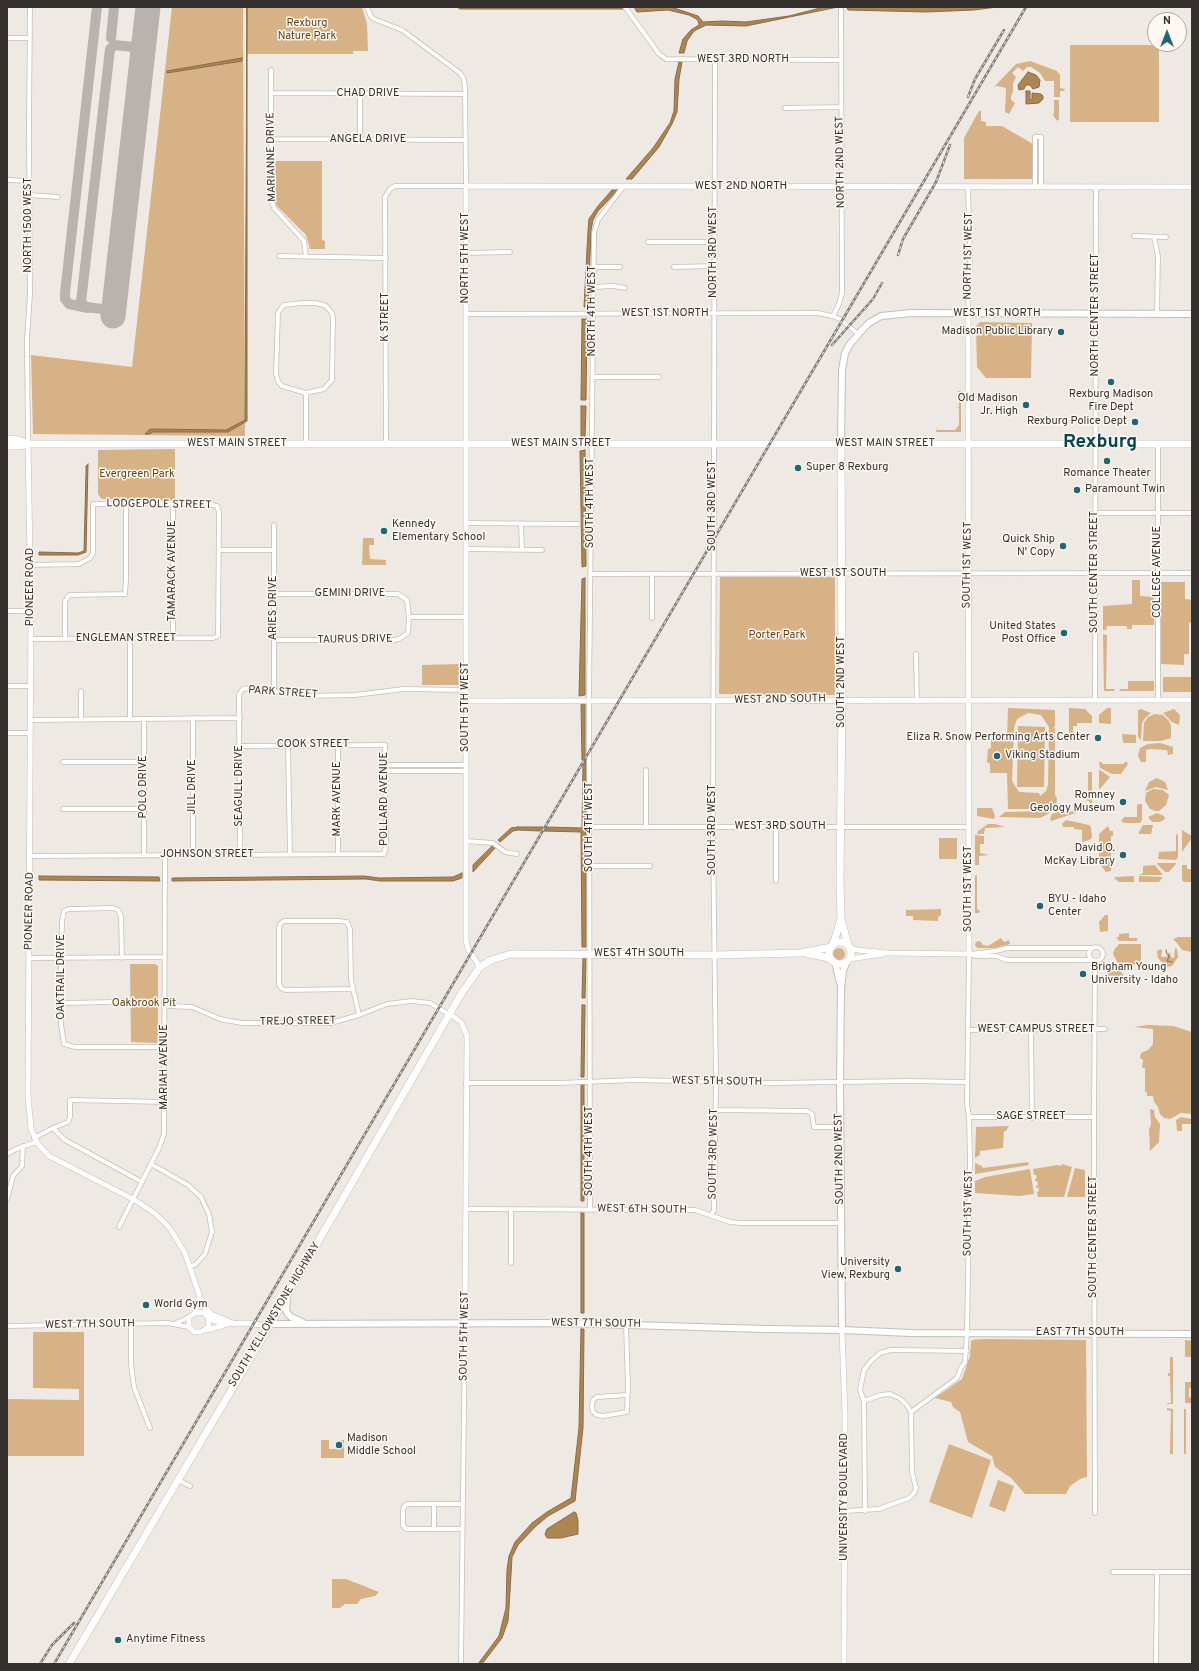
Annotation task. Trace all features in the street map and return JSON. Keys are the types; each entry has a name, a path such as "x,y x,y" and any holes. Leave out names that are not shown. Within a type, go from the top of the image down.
{"main road":[{"name":"WEST 1ST NORTH","path":"840,444 842,370 844,353 858,334 872,320 886,314 1192,314"},
{"name":"WEST MAIN STREET","path":"7,440 19,440 28,444"},
{"name":"WEST MAIN STREET","path":"7,446 28,444 1192,444"},
{"name":"SOUTH 2ND WEST","path":"840,444 842,700 841,919 848,946"},
{"name":"SOUTH 2ND WEST","path":"832,946 841,919"},
{"path":"840,942 848,946 851,953 848,960 841,964 833,961 830,952 832,946 840,942"},
{"name":"WEST 4TH SOUTH","path":"800,953 832,946"},
{"name":"WEST 4TH SOUTH","path":"480,967 491,960 511,954 715,955 800,953 821,956 833,961"},
{"name":"SOUTH 2ND WEST","path":"842,1330 839,1127 841,989 843,970 848,960"},
{"name":"SOUTH 2ND WEST","path":"833,961 841,989"},
{"name":"SOUTH YELLOWSTONE HIGHWAY","path":"69,1664 451,1015 469,981 480,967"},
{"path":"287,1295 286,1310 288,1314 291,1318 305,1324"},
{"name":"WEST 7TH SOUTH","path":"270,1324 465,1323 626,1325 912,1333 967,1333"},
{"name":"EAST 7TH SOUTH","path":"967,1333 1192,1334"}],"street":[{"name":"NORTH 1500 WEST","path":"28,444 27,339 30,294 30,7"},
{"name":"NORTH 5TH WEST","path":"367,7 371,17 402,30 460,73 464,79 466,186 466,444"},
{"name":"WEST 3RD NORTH","path":"625,7 662,56 670,60 841,60"},
{"name":"NORTH 2ND WEST","path":"833,316 840,304 842,293 841,7"},
{"path":"7,38 30,38"},
{"name":"NORTH 3RD WEST","path":"714,444 715,60"},
{"name":"MARIANNE DRIVE","path":"271,70 272,204 278,214 300,236 305,245 306,256"},
{"name":"CHAD DRIVE","path":"271,93 465,94"},
{"path":"360,94 360,140"},
{"path":"785,108 841,107"},
{"path":"1035,187 1035,138 1042,138 1041,187"},
{"name":"ANGELA DRIVE","path":"271,139 465,140"},
{"path":"7,180 29,180"},
{"name":"WEST 2ND NORTH","path":"388,190 395,186 1192,187"},
{"name":"NORTH 4TH WEST","path":"591,444 594,233 598,220 623,187"},
{"name":"NORTH 1ST WEST","path":"968,187 970,262 968,314 968,444"},
{"name":"NORTH CENTER STREET","path":"1095,444 1096,187"},
{"name":"K STREET","path":"386,444 386,258 384,204 388,190"},
{"path":"29,195 58,197"},
{"path":"1134,236 1166,237"},
{"path":"1154,237 1158,256 1157,314"},
{"path":"648,242 714,242"},
{"path":"466,253 510,252"},
{"path":"279,256 386,258"},
{"path":"674,267 714,266"},
{"path":"593,267 620,267"},
{"path":"593,287 613,286 625,288"},
{"path":"316,303 326,306 332,313 332,380 324,389 306,393 282,386 278,381 276,374 278,313 284,305 316,303"},
{"name":"WEST 1ST NORTH","path":"466,314 807,313 833,316 842,320 858,334"},
{"path":"593,377 659,377"},
{"path":"306,393 306,444"},
{"name":"PIONEER ROAD","path":"28,444 31,565 28,1096 30,1128 35,1140"},
{"name":"SOUTH 5TH WEST","path":"466,444 466,940 468,949 480,967"},
{"name":"SOUTH 4TH WEST","path":"590,1209 591,1081 589,701 591,444"},
{"name":"SOUTH 3RD WEST","path":"711,1215 714,1210 716,1081 713,827 714,444"},
{"name":"SOUTH 1ST WEST","path":"911,1412 957,1378 965,1362 966,1351 969,1117 967,1104 969,954 968,444"},
{"name":"SOUTH CENTER STREET","path":"1095,444 1095,700"},
{"name":"COLLEGE AVENUE","path":"1158,444 1158,700"},
{"name":"LODGEPOLE STREET","path":"31,565 79,564 90,558 93,553 93,504 219,504 219,550"},
{"path":"66,639 65,602 69,596 125,594 126,504"},
{"name":"TAMARACK AVENUE","path":"173,504 173,639"},
{"path":"1095,513 1192,514"},
{"path":"466,523 578,524"},
{"path":"521,524 522,549"},
{"name":"ARIES DRIVE","path":"274,525 274,691"},
{"path":"466,549 542,550"},
{"path":"219,550 274,550"},
{"name":"ENGLEMAN STREET","path":"31,639 213,638 219,634 219,550"},
{"name":"WEST 1ST SOUTH","path":"590,574 1192,573"},
{"path":"652,574 652,618"},
{"name":"GEMINI DRIVE","path":"274,594 396,594 407,600 409,617"},
{"path":"7,611 31,611"},
{"path":"409,617 466,617"},
{"name":"TAURUS DRIVE","path":"274,640 399,639 408,633 409,617"},
{"path":"130,638 130,719"},
{"path":"916,654 917,700"},
{"path":"7,686 30,686"},
{"name":"PARK STREET","path":"240,718 239,702 241,691 248,688 307,696 355,695 403,689 466,690"},
{"path":"80,690 81,719"},
{"name":"WEST 2ND SOUTH","path":"466,701 1192,700"},
{"name":"JILL DRIVE","path":"193,718 193,855"},
{"path":"30,720 240,718"},
{"name":"SEAGULL DRIVE","path":"240,718 240,855"},
{"name":"POLO DRIVE","path":"144,719 144,855"},
{"path":"7,733 30,733"},
{"name":"MARK AVENUE","path":"338,744 338,854"},
{"name":"COOK STREET","path":"240,746 385,744"},
{"name":"POLLARD AVENUE","path":"384,854 386,846 385,744"},
{"path":"288,745 290,854"},
{"path":"63,762 144,762"},
{"path":"386,765 466,765"},
{"path":"646,770 646,827"},
{"path":"386,771 466,771"},
{"path":"63,809 144,809"},
{"name":"WEST 3RD SOUTH","path":"590,827 969,827"},
{"path":"776,827 776,881"},
{"path":"466,841 493,843 505,852 517,854"},
{"name":"JOHNSON STREET","path":"30,856 384,854"},
{"name":"MARIAH AVENUE","path":"118,1227 151,1164 164,1134 165,855"},
{"path":"590,866 650,866"},
{"name":"OAKTRAIL DRIVE","path":"122,958 120,912 113,908 66,909 63,914 61,958 63,1042 65,1045 75,1047 165,1048"},
{"path":"352,989 285,990 281,988 279,984 278,929 280,924 284,921 347,922 350,929 352,989 359,1015"},
{"path":"848,946 857,950 888,953 969,954 996,952 1007,948 1097,948 1102,952 1101,958 1094,960 1007,960 996,956 976,956 969,954"},
{"path":"1092,948 1089,955 1094,960"},
{"path":"848,960 888,953"},
{"path":"29,958 165,957"},
{"name":"SOUTH CENTER STREET","path":"1094,960 1095,1513"},
{"name":"TREJO STREET","path":"165,1006 192,1007 220,1019 242,1023 331,1022 359,1015 387,1004 410,1001 430,1003 451,1015"},
{"path":"61,1003 118,1002"},
{"name":"SOUTH 5TH WEST","path":"451,1015 461,1022 466,1031 466,1209 461,1664"},
{"name":"WEST CAMPUS STREET","path":"968,1030 1105,1029"},
{"path":"1031,1030 1032,1118"},
{"name":"WEST 5TH SOUTH","path":"466,1083 578,1083 591,1081 716,1081 771,1083 967,1082"},
{"path":"7,1154 35,1140 53,1128 68,1122 70,1117 70,1100 165,1102"},
{"path":"715,1110 807,1110 812,1114 814,1127 839,1127"},
{"name":"SAGE STREET","path":"969,1117 1094,1117"},
{"path":"53,1128 65,1140 142,1182"},
{"path":"35,1140 49,1156 133,1199 153,1212 171,1230 181,1245 190,1266 200,1297 211,1314 234,1323"},
{"path":"7,1199 14,1176 22,1166 22,1146"},
{"path":"151,1164 188,1185 201,1197 209,1214 212,1232 205,1254 195,1265 190,1266"},
{"name":"WEST 6TH SOUTH","path":"466,1209 695,1210 730,1222 740,1223 841,1223"},
{"path":"511,1209 511,1263"},
{"path":"195,1313 200,1297"},
{"path":"205,1305 209,1325 206,1330 198,1333 191,1330 189,1327 189,1317 195,1313 201,1312 207,1316"},
{"name":"WEST 7TH SOUTH","path":"207,1316 226,1324"},
{"name":"WEST 7TH SOUTH","path":"174,1324 189,1317"},
{"name":"WEST 7TH SOUTH","path":"206,1330 234,1323 261,1325 270,1324"},
{"path":"130,1324 131,1364 134,1387 150,1428"},
{"name":"WEST 7TH SOUTH","path":"7,1326 174,1324 189,1327"},
{"path":"626,1325 628,1395 627,1412 603,1416 597,1415 593,1412 593,1400 597,1397 628,1395"},
{"name":"UNIVERSITY BOULEVARD","path":"842,1330 845,1416 844,1664"},
{"path":"865,1511 864,1401 860,1390 864,1370 871,1361 880,1354 891,1350 966,1351"},
{"path":"845,1511 865,1511 891,1506 909,1498 914,1493 916,1488 912,1472 911,1412 906,1404 899,1398 890,1394 881,1395 864,1401"},
{"path":"177,1480 190,1486"},
{"path":"462,1504 407,1504 404,1507 403,1517 403,1525 406,1530 462,1529"},
{"path":"434,1504 434,1530"},
{"path":"1113,1572 1192,1572"},
{"path":"1156,1572 1156,1664"}],"green space":[{"path":"172,7 243,7 245,436 33,434 31,355 132,367"},
{"name":"Rexburg Nature Park","path":"246,7 362,7 367,24 368,51 353,51 353,54 247,54"},
{"path":"1070,45 1147,45 1147,52 1159,52 1159,122 1070,122"},
{"path":"1030,61 1057,71 1060,75 1060,88 1065,89 1064,91 1060,91 1060,97 1054,97 1054,81 1045,81 1040,73 1031,67 1027,67 1023,71 1018,67 1012,73 1016,77 1013,83 1011,100 1015,103 1009,114 1005,112 1006,88 997,86 994,87 1016,64"},
{"path":"1054,100 1059,100 1059,119 1057,121 1053,115"},
{"path":"979,111 981,111 981,121 986,122 986,126 1002,126 1033,144 1032,179 964,179 964,138"},
{"path":"275,161 322,161 322,240 325,241 325,249 310,249 306,235 276,205"},
{"path":"980,322 1032,323 1031,378 986,378 977,367 976,326"},
{"path":"957,391 961,391 961,432 936,432 937,427 937,430 955,430 959,425 959,409 957,407 959,407 959,392"},
{"name":"Evergreen Park","path":"175,449 175,500 102,499 98,494 98,450"},
{"path":"363,538 374,538 374,545 369,545 370,559 386,560 386,565 362,565"},
{"name":"Porter Park","path":"720,577 835,577 835,695 719,694"},
{"path":"1132,580 1140,580 1140,596 1154,597 1154,625 1132,625 1132,629 1127,629 1127,626 1107,626 1106,630 1103,630 1103,606 1132,604"},
{"path":"1161,582 1185,582 1185,599 1192,600 1192,622 1189,623 1189,654 1184,654 1184,665 1161,664"},
{"path":"1103,634 1107,635 1106,689 1114,689 1115,691 1104,691"},
{"path":"461,664 461,683 458,685 422,685 422,665"},
{"path":"1163,677 1191,677 1192,692 1163,692"},
{"path":"1128,681 1154,681 1154,691 1119,691 1121,689 1128,689"},
{"path":"1008,708 1055,710 1056,807 1049,809 1008,809 1007,773 990,773 990,764 987,762 988,749 991,748 991,739 1007,739","holes":["1028,713 1041,715 1049,727 1048,785 1046,791 1040,796 1039,793 1019,792 1012,781 1014,728 1017,719"]},
{"path":"1069,708 1085,709 1092,716 1092,723 1077,723 1077,726 1073,726 1073,741 1069,742"},
{"path":"1107,708 1111,708 1111,724 1099,723 1099,715"},
{"path":"1141,709 1151,713 1142,723 1141,740 1138,737 1138,710"},
{"path":"1174,709 1180,715 1179,725 1172,722 1163,713"},
{"path":"1155,714 1163,715 1169,721 1171,726 1171,738 1161,741 1143,741 1144,723 1148,717"},
{"path":"1018,726 1045,727 1044,787 1017,787"},
{"path":"1122,734 1136,735 1136,743 1123,743"},
{"path":"1160,743 1173,747 1173,754 1168,755 1167,750 1146,750 1146,762 1141,762 1138,756 1140,748 1148,744"},
{"path":"1099,762 1102,762 1102,764 1124,764 1124,762 1127,762 1128,764 1121,774 1112,774 1100,768"},
{"path":"1100,770 1110,777 1099,790 1099,771"},
{"path":"1088,772 1092,772 1092,806 1089,801 1085,800 1088,799"},
{"path":"1157,778 1165,782 1168,790 1156,787 1145,791 1149,782"},
{"path":"1153,789 1163,790 1169,795 1166,805 1159,811 1150,809 1145,801 1146,793"},
{"path":"1142,804 1142,820 1140,823 1124,823 1121,821 1124,817 1137,817 1137,805"},
{"path":"977,808 992,808 995,816 994,819 977,816"},
{"path":"1082,811 1051,821 1050,819 1052,814 1057,812"},
{"path":"1005,812 1050,812 1040,818 999,817"},
{"path":"1157,813 1164,816 1165,819 1160,822 1152,822 1148,817"},
{"path":"1066,820 1089,825 1091,827 1092,838 1082,842 1082,830 1074,829 1074,827 1063,827 1062,824"},
{"path":"988,824 995,824 1005,827 985,828 984,834 977,834 978,831"},
{"path":"1143,825 1153,825 1151,834 1139,834"},
{"path":"1108,826 1110,831 1113,831 1113,836 1111,836 1111,871 1106,872 1099,863 1099,834"},
{"path":"1182,830 1192,836 1192,838 1182,852"},
{"path":"1176,833 1178,836 1178,857 1176,860 1158,859 1159,852 1176,851"},
{"path":"975,835 984,836 984,844 980,844 980,853 989,855 979,856 979,865 975,865"},
{"path":"939,838 957,838 957,859 939,859"},
{"path":"1157,863 1176,864 1169,872 1165,872"},
{"path":"1155,865 1163,875 1139,875 1143,873 1143,866"},
{"path":"1182,865 1187,865 1187,869 1192,869 1192,882 1184,882 1182,880"},
{"path":"977,875 977,909 980,911 979,913 975,913 975,876"},
{"path":"1134,876 1134,882 1119,882 1114,878 1115,877"},
{"path":"1139,876 1163,877 1159,882 1139,882"},
{"path":"941,909 941,915 938,917 938,921 913,920 913,916 906,916 906,910"},
{"path":"1105,915 1108,915 1108,931 1100,932 1099,922"},
{"path":"1129,933 1129,938 1137,938 1137,941 1119,941 1116,937 1119,937 1119,934"},
{"path":"1178,937 1192,937 1192,952 1182,950 1173,939"},
{"path":"1001,938 1004,942 1009,940 1010,944 995,948 977,948 975,945 976,942 980,941 983,945 988,946"},
{"path":"1119,944 1141,944 1141,964 1124,965 1118,963 1113,954 1114,950"},
{"path":"841,948 844,949 844,959 837,960 834,959 833,952 834,949"},
{"path":"1175,948 1177,949 1178,957 1172,966 1167,967 1158,958 1157,951 1161,949 1161,956 1163,957 1166,957 1170,952 1171,957 1174,958"},
{"name":"Oakbrook Pit","path":"130,964 155,964 158,966 158,1041 156,1043 131,1042"},
{"path":"1118,967 1124,976 1104,976 1109,971"},
{"path":"1148,1025 1173,1026 1192,1032 1192,1114 1181,1113 1170,1119 1164,1118 1160,1114 1158,1107 1154,1102 1153,1096 1147,1096 1147,1092 1145,1092 1145,1068 1142,1068 1143,1060 1140,1058 1141,1053 1148,1050 1153,1044 1153,1029 1134,1027"},
{"path":"1150,1109 1154,1110 1155,1117 1160,1124 1159,1142 1150,1151 1149,1130 1151,1124"},
{"path":"1181,1117 1192,1119 1192,1124 1182,1124 1182,1131 1177,1131 1176,1120"},
{"path":"1009,1126 1006,1131 1004,1131 1003,1148 980,1151 980,1155 975,1158 976,1127"},
{"path":"1028,1162 1029,1165 975,1174 975,1163 983,1168"},
{"path":"1062,1164 1072,1167 1064,1197 1038,1197 1037,1192 1039,1191 1038,1187 1036,1188 1036,1186 1038,1185 1037,1181 1035,1181 1037,1178 1036,1175 1034,1175 1033,1169 1058,1165 1061,1166"},
{"path":"1075,1168 1085,1170 1085,1197 1067,1197"},
{"path":"1030,1169 1034,1194 1019,1196 975,1193 975,1181 985,1177"},
{"path":"33,1332 84,1332 84,1456 7,1456 7,1399 79,1400 79,1389 33,1388"},
{"path":"972,1340 1086,1340 1087,1477 1080,1479 1070,1486 1066,1494 1025,1494 1011,1478 995,1467 992,1456 968,1442 960,1412 953,1407 951,1402 935,1398 962,1379 970,1356"},
{"path":"1185,1340 1192,1341 1192,1357 1185,1357"},
{"path":"1170,1357 1173,1357 1173,1404 1167,1404 1171,1403 1170,1376 1168,1376 1168,1373 1170,1373"},
{"path":"1185,1382 1192,1382 1192,1388 1189,1388 1189,1397 1192,1398 1192,1403 1185,1403"},
{"path":"1167,1408 1173,1409 1173,1454 1170,1454 1171,1411 1167,1410"},
{"path":"1184,1409 1186,1409 1186,1454 1184,1454"},
{"path":"321,1440 329,1440 329,1449 337,1449 337,1441 344,1440 344,1458 321,1458"},
{"path":"949,1444 991,1460 972,1518 929,1502"},
{"path":"998,1480 1014,1486 1005,1512 989,1506"},
{"path":"332,1579 346,1579 379,1592 375,1596 361,1599 357,1604 345,1604 340,1608 332,1608"}],"shaded area":[{"path":"247,7 247,421 228,432 152,432 150,434 145,434 150,429 226,430 245,420"},
{"path":"457,7 623,7 625,9 460,9"},
{"path":"634,7 671,7 698,16 703,22 746,22 789,16 824,7 838,7 746,26 706,25 694,31 687,41 684,53 679,53 683,39 691,30 699,25 698,20 689,15 668,10 637,12"},
{"path":"847,7 997,7 974,10 926,12 848,10"},
{"path":"242,58 242,61 167,73 167,71"},
{"path":"679,62 682,62 679,79 677,112 672,124 659,147 632,179 626,179 653,148 670,123 674,111 675,79"},
{"path":"1028,72 1036,75 1040,80 1039,87 1033,89 1030,85 1026,85 1024,89 1019,90 1018,85"},
{"path":"1026,91 1030,91 1030,100 1032,99 1032,93 1041,94 1043,99 1039,103 1026,104"},
{"path":"612,190 618,190 598,211 593,220 591,230 588,307 584,307 589,219"},
{"path":"582,319 587,319 586,400 581,400"},
{"path":"581,406 586,406 585,438 581,438"},
{"path":"585,450 586,566 582,567 580,451"},
{"path":"88,464 86,552 78,555 39,555 39,552 78,553 84,551 86,466"},
{"path":"585,578 585,695 579,696 582,579"},
{"path":"581,703 585,703 585,756 582,760"},
{"path":"586,759 586,947 582,947 581,832 544,831 546,827 582,828 583,766"},
{"path":"543,827 540,831 513,831 500,842 498,840 511,828"},
{"path":"493,845 496,847 473,872 473,865"},
{"path":"462,873 462,878 453,881 380,881 366,879 172,881 172,878 364,876 379,878 453,877"},
{"path":"39,876 159,877 160,881 39,880"},
{"path":"583,957 586,957 585,998 582,998"},
{"path":"582,1005 585,1005 584,1077 581,1077"},
{"path":"581,1084 584,1084 584,1201 581,1201"},
{"path":"581,1213 584,1213 584,1313 581,1313"},
{"path":"581,1329 584,1329 583,1428 575,1501 548,1516 518,1545 512,1557 508,1621 502,1638 482,1664 478,1664 499,1636 506,1608 509,1556 515,1542 532,1523 571,1498 579,1428"},
{"path":"574,1512 576,1513 578,1520 578,1534 561,1538 547,1538 545,1534 547,1529"}],"waterway":[{"path":"1166,950 1167,954"},
{"path":"1168,954 1169,957 1167,961 1172,962"}],"taxiway":[{"path":"88,308 69,304 65,299 65,293 97,7"},
{"path":"111,38 114,7"},
{"path":"131,47 141,43 145,35"},
{"path":"115,301 109,308 102,309 86,307 81,302 110,49 115,45 133,47 140,53 142,60"}],"runway":[{"path":"113,316 148,7"}],"railway":[{"path":"54,1664 1026,7"},
{"path":"968,97 975,79 1004,30"},
{"path":"898,255 903,239 936,182 950,145"},
{"path":"832,345 873,299 882,283"},
{"path":"40,1664 52,1645 74,1623"}],"place":[{"name":"Madison Public Library","path":"1061,332"},
{"name":"Rexburg Madison Fire Dept","path":"1111,382"},
{"name":"Old Madison Jr. High","path":"1026,405"},
{"name":"Rexburg Police Dept","path":"1135,422"},
{"name":"Romance Theater","path":"1107,461"},
{"name":"Super 8 Rexburg","path":"798,468"},
{"name":"Paramount Twin","path":"1077,490"},
{"name":"Kennedy Elementary School","path":"384,531"},
{"name":"Quick Ship N' Copy","path":"1063,546"},
{"name":"United States Post Office","path":"1064,633"},
{"name":"Eliza R. Snow Performing Arts Center","path":"1098,738"},
{"name":"Viking Stadium","path":"997,756"},
{"name":"Romney Geology Museum","path":"1123,802"},
{"name":"David O. McKay Library","path":"1123,855"},
{"name":"BYU - Idaho Center","path":"1040,906"},
{"name":"Brigham Young University - Idaho","path":"1083,974"},
{"name":"University View, Rexburg","path":"898,1269"},
{"name":"World Gym","path":"146,1305"},
{"name":"Madison Middle School","path":"339,1445"},
{"name":"Anytime Fitness","path":"118,1640"}],"district":[{"name":"Rexburg","path":"1100,443"}]}
